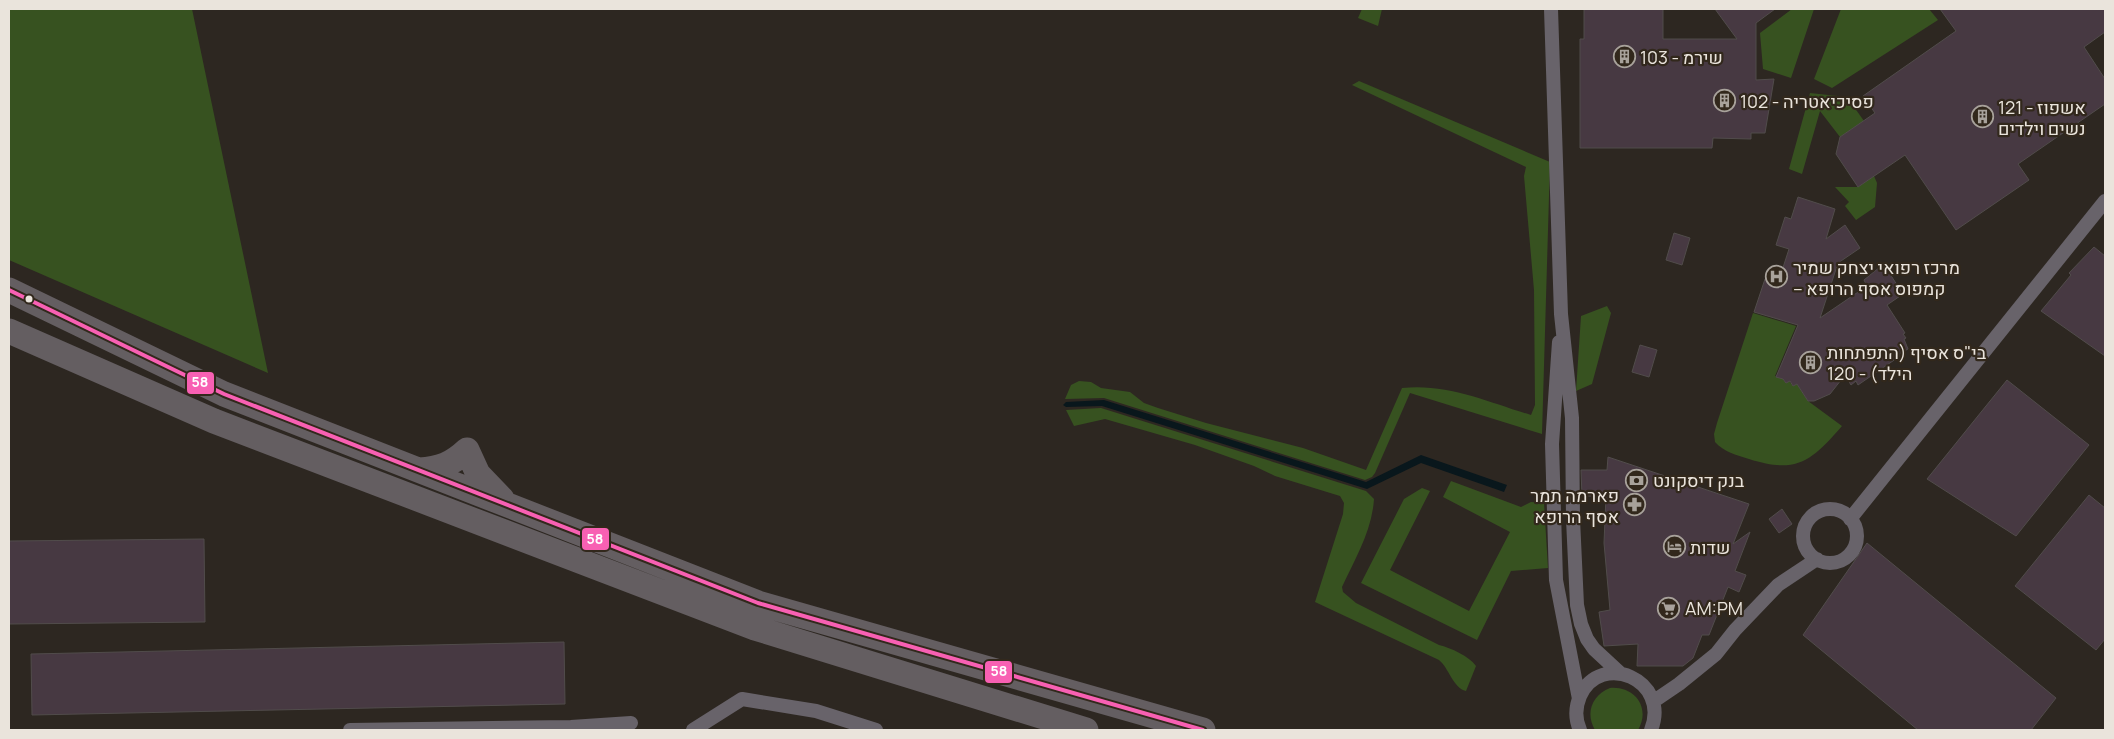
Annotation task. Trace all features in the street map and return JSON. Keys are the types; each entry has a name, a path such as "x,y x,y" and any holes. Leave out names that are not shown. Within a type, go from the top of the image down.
{"highway":[{"path":"9,290 224,394 758,603 1203,730"},
{"path":"9,331 214,421 755,628 1086,730"},
{"path":"418,470 435,469 453,463 467,450 478,474 498,497 519,509"}],"street":[{"path":"1551,9 1561,314 1572,418 1573,519 1577,605 1581,624 1587,639 1601,656 1621,674 1639,681 1648,690 1654,701 1656,713 1652,730"},
{"path":"1850,518 2105,202"},
{"path":"1561,314 1552,435 1556,580 1579,700"},
{"path":"1822,510 1840,511 1850,518 1856,531 1857,539 1850,554 1835,562 1817,559 1807,549 1804,540 1807,522 1822,510"},
{"path":"1654,701 1679,684 1716,654 1778,585 1817,559"},
{"path":"1580,730 1576,715 1579,700 1585,688 1596,679 1608,674 1621,674"},
{"path":"693,730 742,699 816,711 876,730"},
{"path":"350,730 551,727 631,723"}],"green space":[{"path":"9,9 192,9 268,373 9,260"},
{"path":"1362,9 1382,9 1378,26 1358,18"},
{"path":"1792,9 1814,9 1791,78 1763,69 1760,33"},
{"path":"1841,9 1929,9 1938,20 1832,88 1814,79"},
{"path":"1359,81 1550,162 1542,434 1410,393 1375,473 1372,477 1365,480 1104,398 1065,399 1071,385 1079,381 1091,382 1101,388 1130,392 1144,403 1158,408 1206,423 1303,448 1366,470 1402,388 1419,387 1451,391 1483,399 1531,415 1535,405 1534,290 1524,176 1526,167 1352,85"},
{"path":"1810,93 1847,97 1864,121 1840,137 1820,111 1802,174 1789,169"},
{"path":"1874,176 1877,183 1875,207 1856,220 1845,206 1849,202 1835,187 1858,187"},
{"path":"1607,306 1611,313 1592,384 1576,391 1581,316"},
{"path":"1753,313 1796,326 1775,376 1783,379 1786,383 1789,381 1793,386 1797,384 1808,401 1842,426 1821,448 1802,462 1791,465 1765,463 1730,453 1715,442 1714,434 1717,423"},
{"path":"1101,408 1366,491 1374,499 1373,511 1362,544 1342,587 1343,592 1356,603 1469,659 1476,666 1466,691 1454,682 1439,660 1315,602 1343,514 1344,503 1340,496 1275,476 1254,466 1195,445 1105,419 1074,426 1066,410"},
{"path":"1451,481 1521,507 1531,502 1544,503 1548,568 1511,571 1477,640 1361,583 1404,499 1422,488 1430,491 1390,570 1469,611 1510,532 1443,497"},
{"path":"1610,688 1619,688 1627,691 1638,700 1643,714 1638,730 1595,730 1591,717 1592,705 1599,695"}],"shaded area":[{"path":"1104,400 1366,482 1421,455 1507,485 1504,492 1421,463 1367,489 1102,406 1066,407 1063,405 1066,402"}],"building":[{"path":"1584,9 1663,9 1663,39 1737,39 1715,9 1775,9 1756,23 1756,80 1774,79 1765,133 1751,133 1751,139 1713,138 1712,148 1580,148 1580,39 1584,39"},
{"name":"121 - אשפוז נשים וילדים","path":"1940,9 2105,9 2105,32 2084,47 2105,79 2105,104 2018,164 2029,180 1956,230 1905,155 1858,187 1836,154 1840,137 1875,113 1863,96 1956,31"},
{"path":"1798,197 1835,209 1826,239 1845,225 1860,248 1838,263 1820,318 1867,286 1864,280 1880,267 1882,270 1886,268 1903,294 1887,305 1905,333 1903,334 1906,338 1904,339 1908,349 1858,385 1856,381 1851,385 1845,375 1830,394 1814,401 1808,401 1797,384 1793,386 1790,381 1786,383 1783,379 1776,377 1798,325 1754,312 1765,279 1778,283 1789,249 1776,245 1785,217 1791,219"},
{"path":"1674,233 1690,238 1682,265 1666,260"},
{"path":"2094,247 2105,256 2105,356 2041,311 2071,275 2069,273"},
{"path":"1640,345 1657,350 1649,377 1632,372"},
{"path":"2007,380 2089,445 2016,536 1927,479"},
{"path":"1608,457 1749,504 1733,544 1750,532 1735,571 1746,575 1739,592 1728,587 1709,635 1702,635 1693,658 1683,666 1637,666 1638,644 1604,646 1599,612 1610,610 1604,543 1606,496 1582,496 1581,470 1607,470"},
{"path":"2089,495 2105,508 2105,639 2096,650 2015,586"},
{"path":"1782,509 1792,524 1779,533 1769,519"},
{"path":"204,539 205,622 9,624 9,541"},
{"path":"1867,543 2056,698 2031,730 1918,730 1803,635"},
{"path":"564,642 565,704 32,715 31,654"}],"transit line":[{"name":"58","path":"9,290 224,394 758,603 1203,730"}],"place":[{"name":"103 - שירמ","path":"1624,57"},
{"name":"102 - פסיכיאטריה","path":"1724,101"},
{"name":"121 - אשפוז נשים וילדים","path":"1982,117"},
{"name":"מרכז רפואי יצחק שמיר – קמפוס אסף הרופא","path":"1777,277"},
{"name":"בי\"ס אסיף (התפתחות הילד) - 120","path":"1811,362"},
{"name":"בנק דיסקונט","path":"1637,480"},
{"name":"פארמה תמר אסף הרופא","path":"1635,505"},
{"name":"שדות","path":"1674,547"},
{"name":"AM:PM","path":"1669,608"}]}
